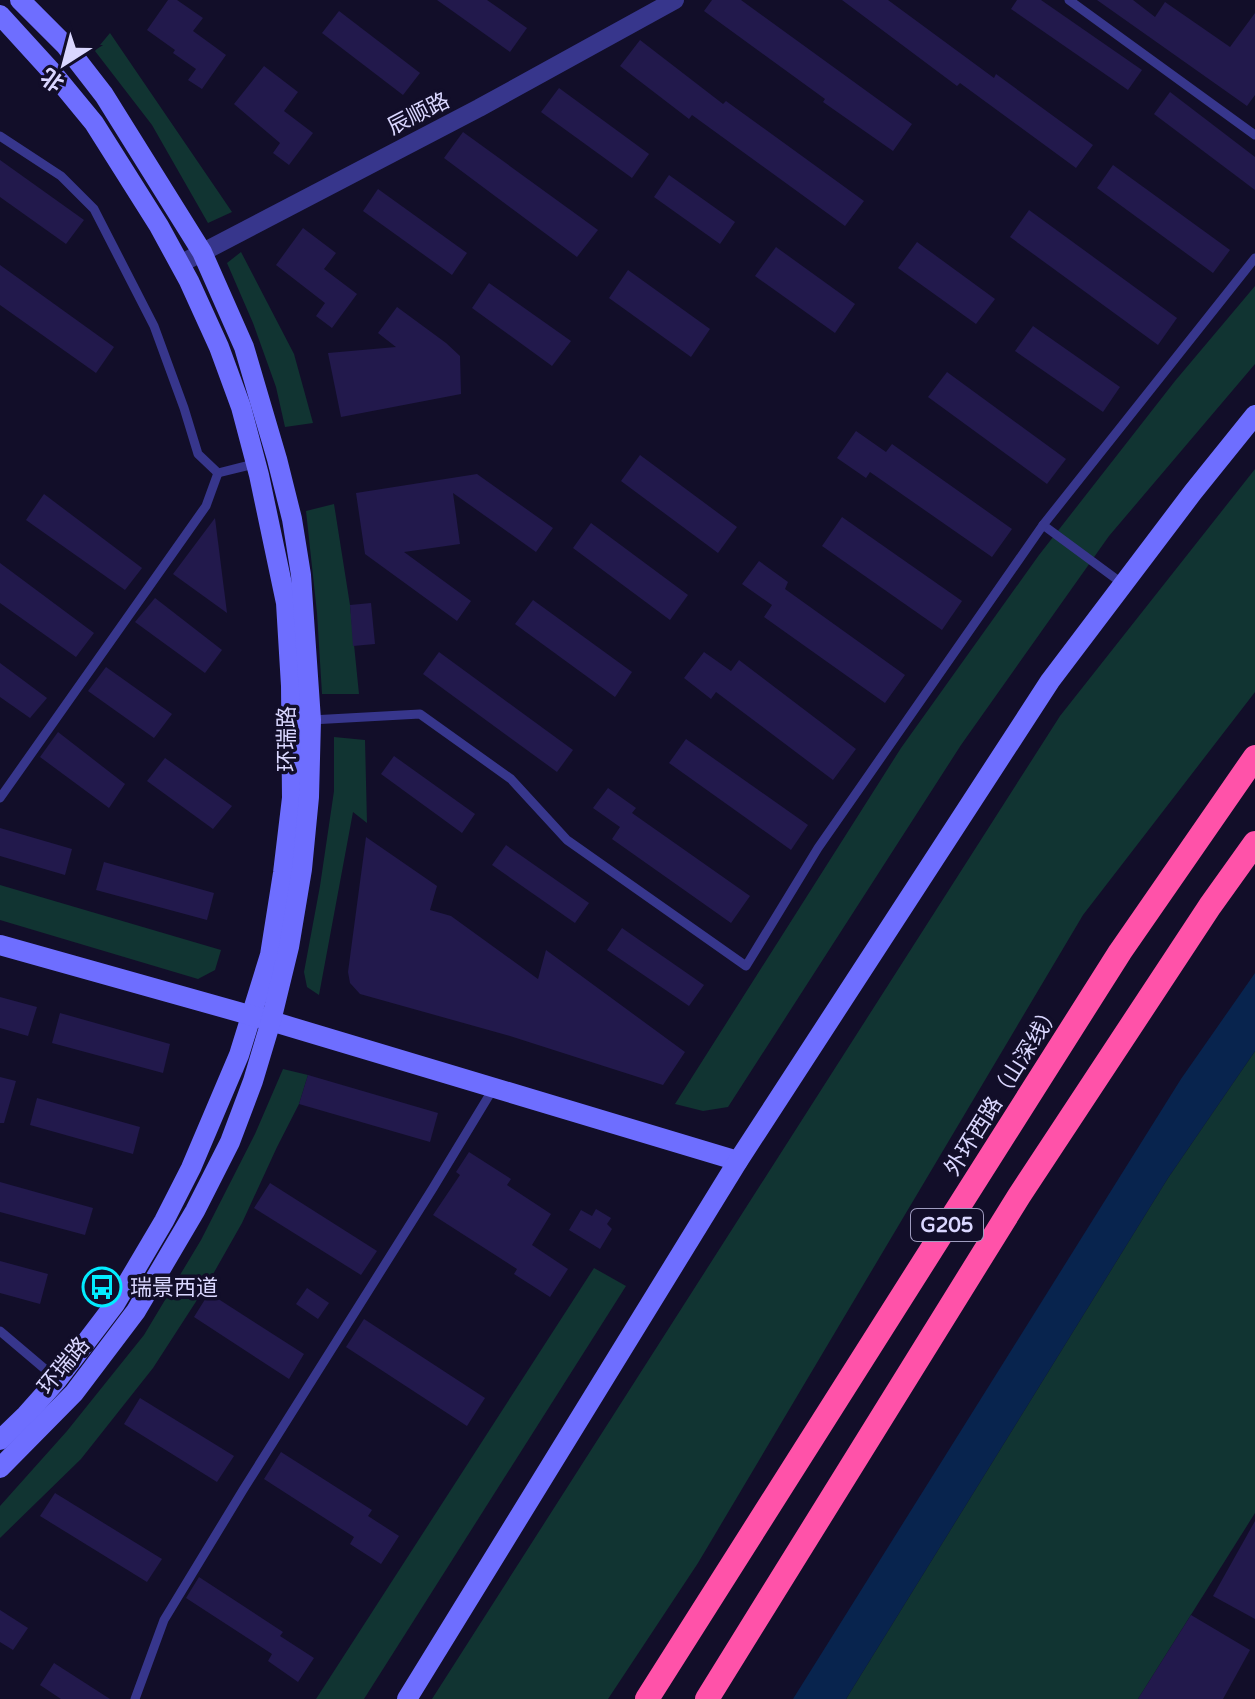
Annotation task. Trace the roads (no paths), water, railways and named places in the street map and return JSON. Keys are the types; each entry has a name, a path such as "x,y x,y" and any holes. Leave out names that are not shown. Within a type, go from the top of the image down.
{"highway":[{"name":"外环西路（山深线）","path":"647,1699 1120,952 1255,757"},
{"name":"G205","path":"707,1699 1019,1196 1201,919 1255,843"}],"main road":[{"name":"环瑞路","path":"0,1440 58,1379 115,1304 164,1221 191,1168 239,1055 261,1018 289,947 302,869 309,797 311,720 301,575 292,519 244,347 202,252 104,95 66,46 20,0"},
{"name":"环瑞路","path":"0,15 94,123 159,226 219,347 241,407 256,464 286,603 291,686 292,798 253,1081 230,1142 195,1211 136,1311 74,1393 0,1468"},
{"path":"407,1699 738,1161 1050,681 1255,415"},
{"path":"0,945 261,1018 738,1161"}],"street":[{"name":"辰顺路","path":"180,264 479,108 675,0"}],"lane":[{"path":"1069,0 1255,135"},
{"path":"0,136 61,176 94,209 154,326 198,454 218,473"},
{"path":"311,720 420,714 511,779 567,840 746,966 818,848 1043,525 1255,258"},
{"path":"218,473 277,459"},
{"path":"0,798 206,506 218,473"},
{"path":"1043,525 1123,584"},
{"path":"135,1699 164,1620 493,1089"},
{"path":"0,1331 74,1393"}],"water":[{"path":"1255,973 1255,1051 1168,1178 846,1699 793,1699 1181,1079"}],"place":[{"name":"瑞景西道","path":"102,1287"}]}
